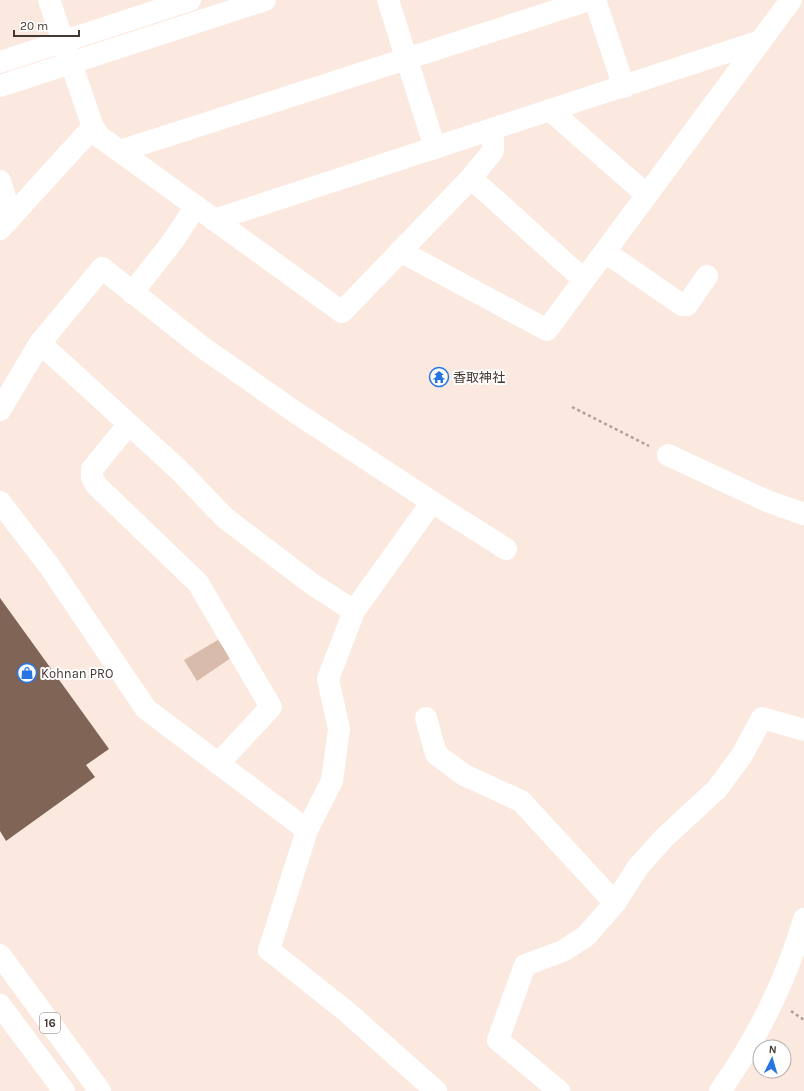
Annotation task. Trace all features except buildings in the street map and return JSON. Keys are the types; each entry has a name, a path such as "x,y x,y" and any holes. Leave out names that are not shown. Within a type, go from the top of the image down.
{"main road":[{"path":"49,0 93,127 100,137 342,312 471,178 492,151 493,130"},
{"path":"0,62 167,4 190,0"},
{"path":"0,86 265,0"},
{"path":"388,0 435,148"},
{"path":"120,151 588,0"},
{"path":"595,0 624,87"},
{"path":"400,251 547,330 791,0"},
{"path":"214,220 493,130 761,41"},
{"path":"551,111 647,195"},
{"path":"6,222 93,127"},
{"path":"471,178 584,280"},
{"path":"0,182 6,222"},
{"path":"132,293 173,241 196,206"},
{"path":"605,252 682,306 687,305 707,276"},
{"path":"0,410 40,343 102,268 202,347 298,414 506,549"},
{"path":"40,343 179,470 225,518 312,584 354,611"},
{"path":"128,424 92,469 92,478 96,485 198,583 271,707 218,764"},
{"path":"668,455 767,501 804,514"},
{"path":"0,502 50,567 146,709 307,830"},
{"path":"432,502 354,611 328,679 339,729 332,781 307,830 269,950 346,1011 411,1066 436,1091"},
{"path":"426,718 436,754 464,775 521,801 615,902"},
{"path":"559,1091 498,1040 525,965 563,951 586,936 615,902 638,867 664,838 717,788 742,755 762,718 804,730"},
{"path":"720,1091 749,1046 773,1000 793,955 804,919"},
{"name":"16","path":"0,955 100,1091"},
{"name":"16","path":"0,1006 64,1091"}],"path":[{"path":"572,407 668,455"}],"shaded area":[{"path":"218,640 231,658 197,681 184,660"}],"place":[{"name":"香取神社","path":"439,377"},
{"name":"Kohnan PRO","path":"27,673"}]}
